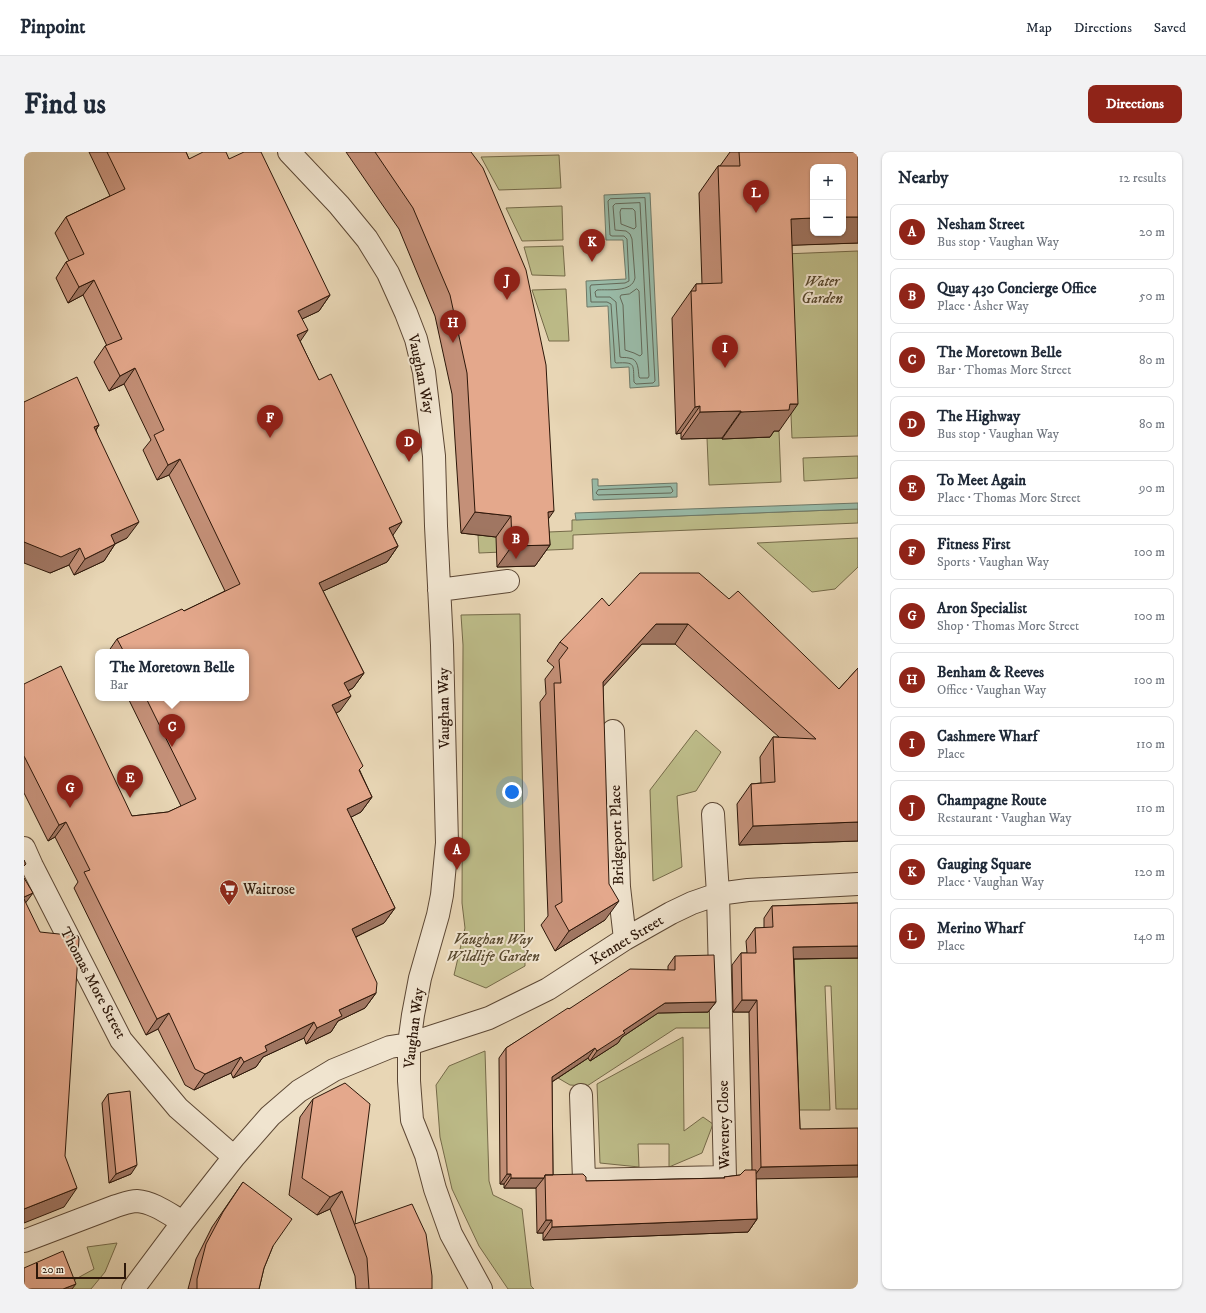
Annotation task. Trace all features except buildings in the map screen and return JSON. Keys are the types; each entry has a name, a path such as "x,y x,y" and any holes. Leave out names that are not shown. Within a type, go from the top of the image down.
{"street":[{"name":"Vaughan Way","path":"289,152 339,205 367,239 388,273 416,339 424,372 434,456 442,646 447,843 442,895 438,916 420,978 413,1015 409,1044 409,1081 412,1120 426,1155 435,1189 451,1234 481,1289"},
{"path":"439,590 508,581"},
{"name":"Bridgeport Place","path":"613,731 619,887 625,939"},
{"path":"713,814 718,894"},
{"name":"Thomas More Street","path":"24,848 121,1040 178,1108 234,1157"},
{"name":"Kennet Street","path":"234,1157 270,1116 299,1091 334,1070 390,1047 409,1044 489,1018 548,989 625,939 692,902 718,894 748,890 858,884"},
{"name":"Waveney Close","path":"581,1095 584,1180 725,1178 718,894"},
{"path":"133,1289 234,1157"},
{"path":"24,1241 116,1206 138,1201 149,1203 183,1222"}],"green space":[{"path":"559,155 561,188 499,190 481,157"},
{"path":"562,206 563,240 522,241 506,208"},
{"path":"563,246 565,276 532,275 524,247"},
{"name":"Water Garden","path":"858,251 858,436 792,438 784,254"},
{"path":"566,289 569,341 549,341 532,290"},
{"path":"771,430 779,431 781,482 709,485 707,438 716,438 715,432 738,438 770,437"},
{"path":"858,456 858,478 804,481 803,458"},
{"path":"858,509 858,523 573,535 573,549 479,553 478,535 572,531 572,520"},
{"path":"858,538 858,567 835,589 812,592 757,543"},
{"name":"Vaughan Way Wildlife Garden","path":"520,614 525,966 486,988 454,975 465,928 462,903 463,645 461,615"},
{"path":"696,730 721,752 696,791 677,796 682,867 653,881 650,790"},
{"path":"858,958 858,1109 836,1109 831,986 825,986 830,1110 790,1110 785,959"},
{"path":"643,1010 710,1012 710,1028 676,1028 587,1086 570,1085 558,1078 588,1058 590,1061 616,1041 649,1019"},
{"path":"683,1037 684,1131 703,1117 713,1124 702,1153 669,1167 669,1144 638,1144 639,1167 600,1163 597,1084"},
{"path":"485,1051 489,1181 493,1195 522,1209 531,1286 534,1289 508,1289 479,1246 452,1189 440,1137 436,1085 449,1066"},
{"path":"117,1243 105,1272 91,1289 64,1289 63,1286 94,1269 87,1247"}],"water":[{"path":"650,193 659,386 630,388 629,367 611,368 608,306 587,307 586,281 626,279 623,240 606,240 604,195"},
{"path":"592,479 598,479 598,486 677,483 677,497 593,500"},
{"path":"858,503 858,509 576,520 575,513"}],"place":[{"name":"Merino Wharf","path":"756,213"},
{"name":"Gauging Square","path":"592,262"},
{"name":"Champagne Route","path":"507,300"},
{"name":"Benham & Reeves","path":"453,343"},
{"name":"Cashmere Wharf","path":"725,368"},
{"name":"Fitness First","path":"270,438"},
{"name":"The Highway","path":"409,462"},
{"name":"Quay 430 Concierge Office","path":"516,559"},
{"name":"The Moretown Belle","path":"172,747"},
{"name":"To Meet Again","path":"130,798"},
{"name":"Aron Specialist","path":"70,808"},
{"name":"Nesham Street","path":"457,870"},
{"name":"Waitrose","path":"229,906"}]}
